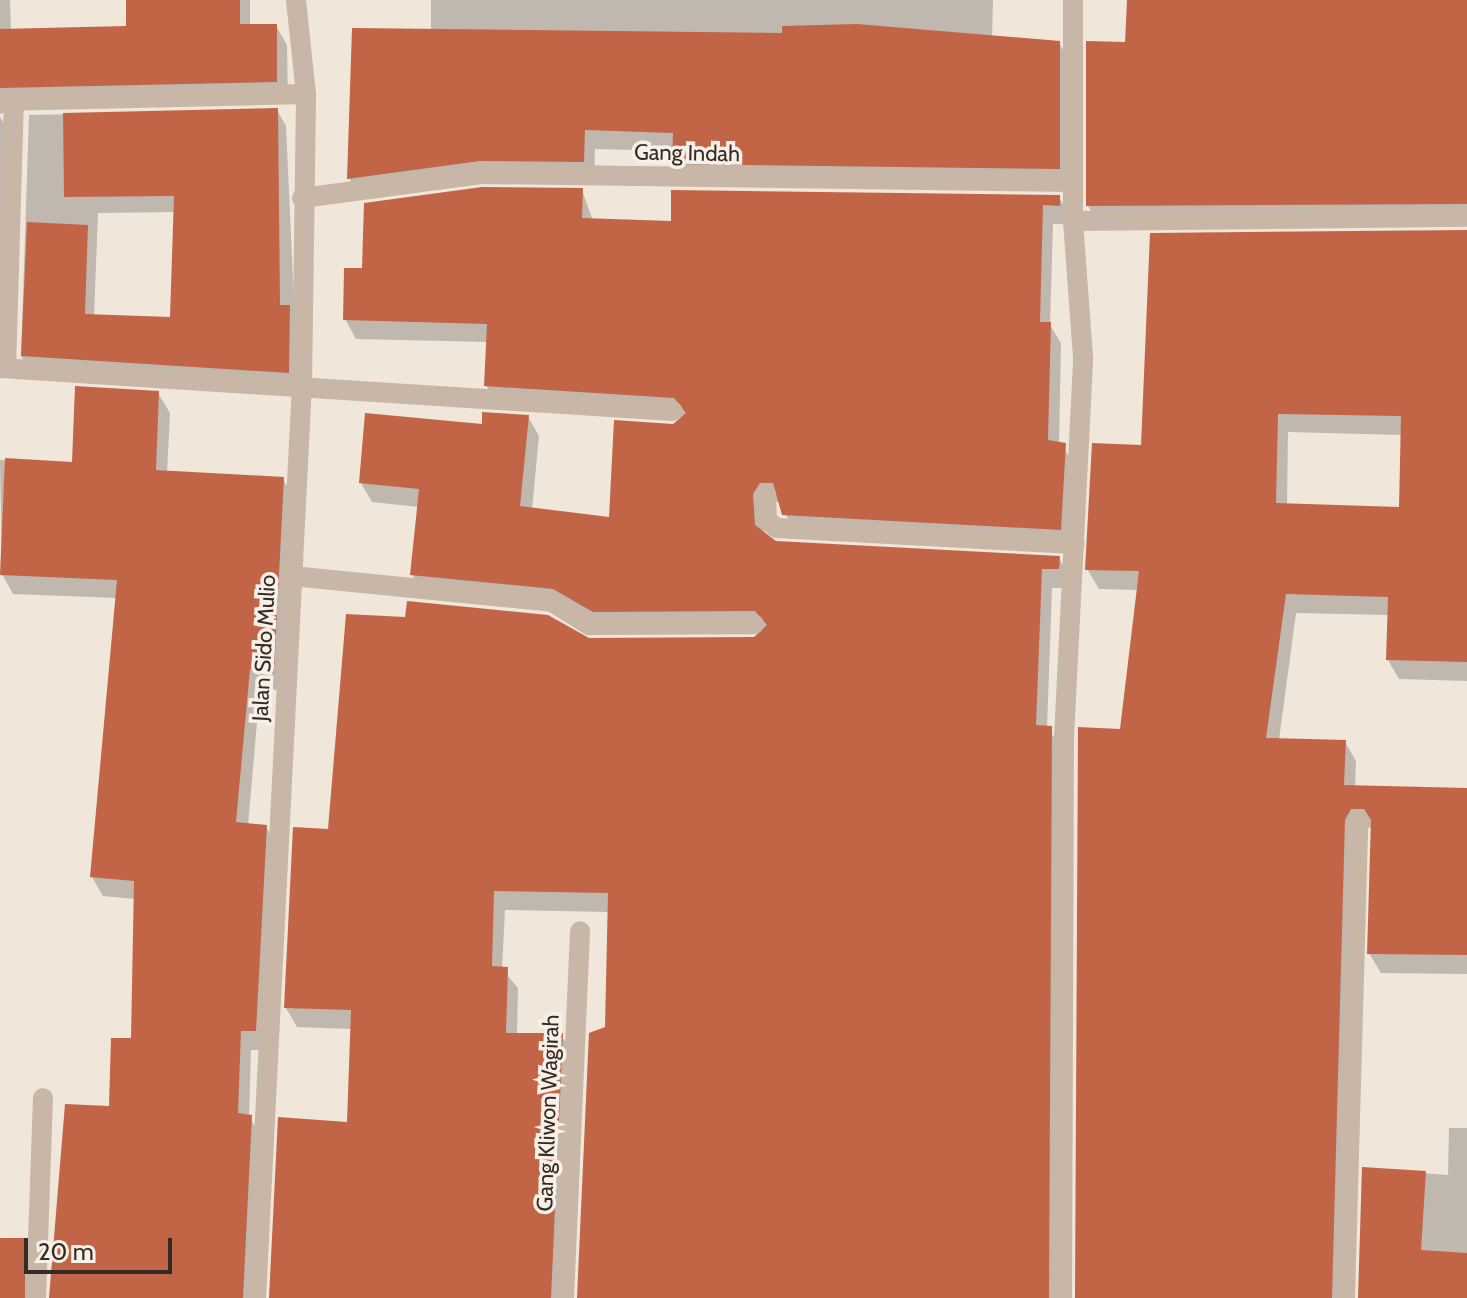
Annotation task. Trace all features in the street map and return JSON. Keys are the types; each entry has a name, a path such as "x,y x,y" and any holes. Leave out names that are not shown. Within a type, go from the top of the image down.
{"street":[{"name":"Jalan Sido Mulio","path":"256,1298 302,385 302,198 306,94 296,0"},
{"path":"1062,1298 1064,737 1083,357 1073,221 1073,0"},
{"path":"306,94 7,101 3,368 673,411"},
{"name":"Gang Indah","path":"302,198 481,174 1073,182"},
{"path":"1073,221 1467,217"},
{"path":"766,494 767,520 777,528 1075,544"},
{"path":"292,576 552,602 589,625 754,624"},
{"path":"1345,1298 1358,820"},
{"name":"Gang Kliwon Wagirah","path":"564,1298 580,931"},
{"path":"36,1298 43,1098"}],"building":[{"path":"126,0 240,0 240,24 277,24 277,82 0,88 0,29 126,26"},
{"path":"1127,0 1467,0 1467,204 1086,206 1086,41 1125,42"},
{"path":"857,24 1060,41 1060,169 672,164 673,133 585,130 584,162 480,161 347,179 352,28 782,33 782,26"},
{"path":"278,108 280,305 290,305 289,373 21,356 27,222 88,225 85,314 170,317 174,196 64,197 63,113"},
{"path":"482,187 583,188 582,218 671,221 671,190 1060,195 1060,206 1043,205 1040,322 1051,322 1048,440 1066,443 1061,530 782,515 773,483 760,483 753,494 755,525 776,541 1060,556 1059,569 1042,569 1036,725 1052,726 1049,1298 577,1298 589,1033 605,1027 608,893 494,891 492,966 508,967 506,1033 563,1033 551,1298 269,1298 278,1117 347,1122 351,1010 284,1008 293,827 328,829 346,614 405,617 407,601 548,615 589,638 754,637 767,625 755,611 593,612 553,589 410,575 419,489 359,483 365,413 482,424 482,412 529,415 520,506 609,517 614,420 673,424 686,413 674,398 484,386 487,324 343,320 344,268 362,268 364,203"},
{"path":"1467,230 1467,662 1386,660 1388,597 1286,594 1266,738 1346,740 1344,785 1467,788 1467,955 1367,954 1371,820 1364,809 1351,809 1345,820 1332,1298 1075,1298 1078,727 1120,729 1139,571 1085,570 1092,443 1141,445 1150,233","holes":["1278,414 1401,416 1399,507 1276,503"]},
{"path":"75,386 159,391 156,470 284,477 274,673 250,669 236,822 267,825 256,1031 241,1031 238,1113 252,1115 243,1298 49,1298 65,1104 109,1106 111,1038 131,1038 134,881 90,877 117,580 0,575 5,458 72,462"},
{"path":"1362,1167 1426,1171 1421,1250 1467,1253 1467,1298 1358,1298"},
{"path":"0,1238 25,1238 25,1298 0,1298"}]}
